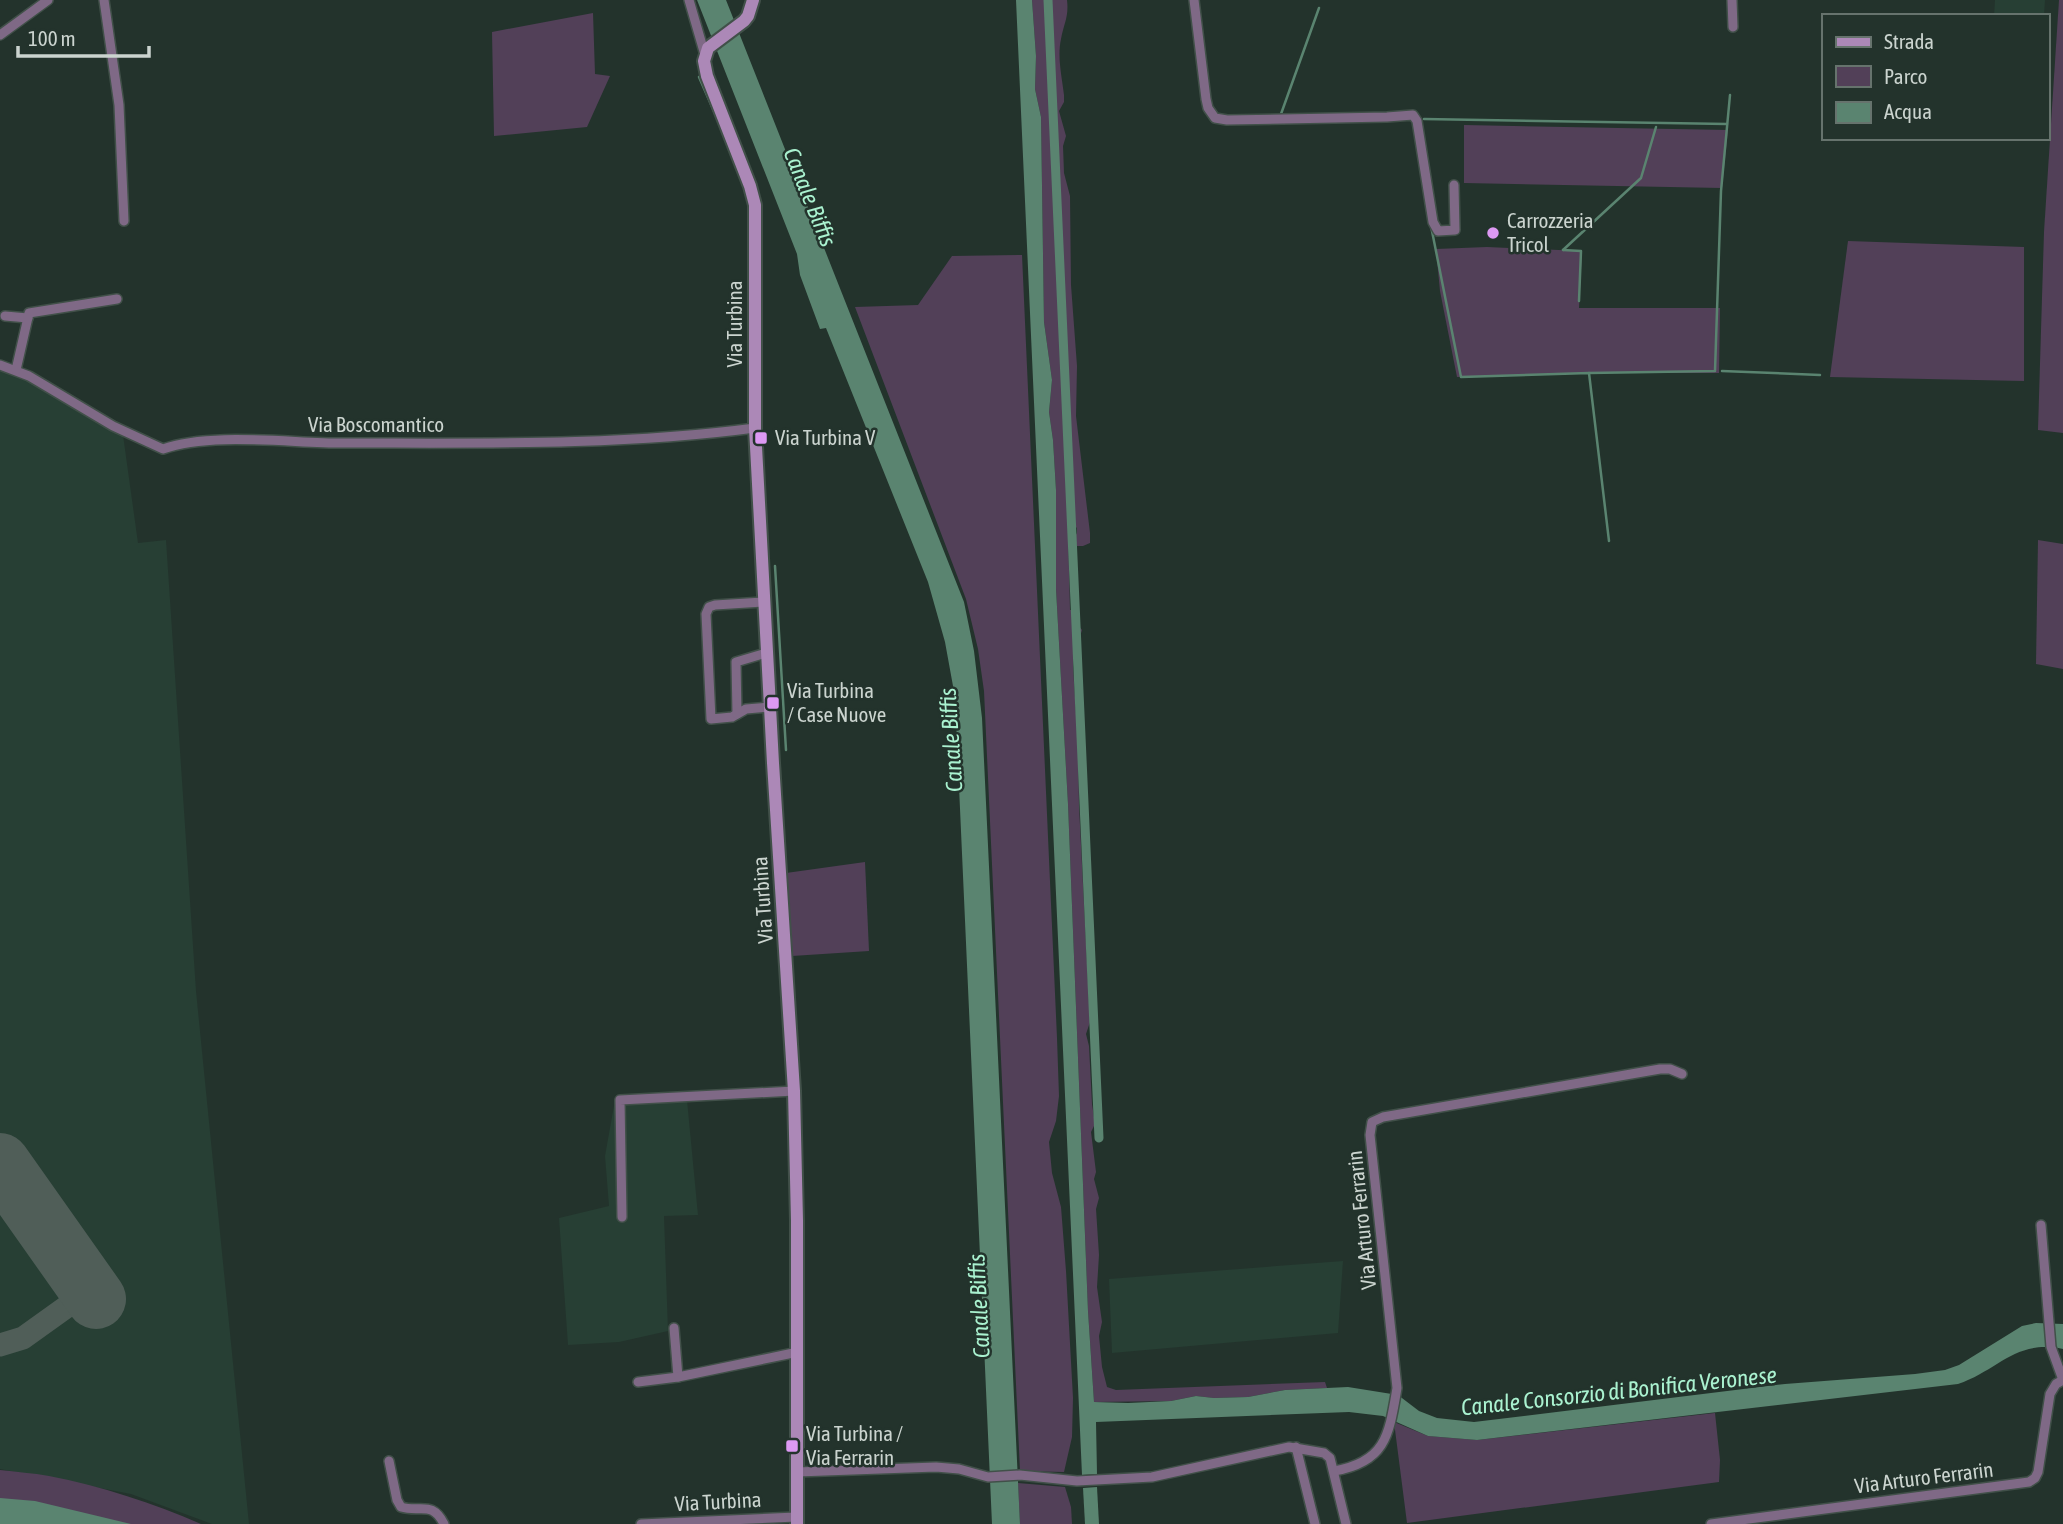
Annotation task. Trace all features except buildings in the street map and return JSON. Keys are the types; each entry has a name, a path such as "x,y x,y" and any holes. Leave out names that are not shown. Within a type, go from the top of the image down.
{"street":[{"path":"0,35 48,0"},
{"path":"104,0 119,104 124,221"},
{"name":"Via Turbina","path":"641,1524 796,1520 798,1352 794,1091 766,653 755,428 755,205 707,76 704,61 706,51 689,0"},
{"path":"706,51 744,21 753,0"},
{"path":"1194,0 1206,99 1215,118 1254,120 1413,115 1417,121 1433,222 1438,231 1455,230 1454,185"},
{"path":"1732,0 1733,27"},
{"path":"16,370 29,313 117,299"},
{"path":"5,316 28,318"},
{"name":"Via Boscomantico","path":"0,365 29,376 113,426 163,449 179,443 221,440 515,443 701,435 755,428"},
{"path":"764,602 709,607 706,614 711,719 732,717 746,709 770,707"},
{"path":"737,714 736,662 766,653"},
{"name":"Via Arturo Ferrarin","path":"1334,1471 1350,1468 1373,1456 1380,1448 1391,1424 1397,1388 1370,1135 1372,1122 1383,1117 1660,1069 1670,1069 1682,1074"},
{"path":"622,1217 620,1100 794,1091"},
{"name":"Via Arturo Ferrarin","path":"1711,1524 2029,1482 2035,1478 2050,1394 2056,1384 2063,1380 2052,1347 2041,1224"},
{"path":"674,1328 678,1377"},
{"path":"638,1382 678,1377 798,1352"},
{"path":"797,1472 936,1467 958,1469 988,1477 1020,1475 1077,1481 1107,1480 1152,1477 1296,1447 1324,1453 1330,1458 1346,1524"},
{"path":"1296,1447 1315,1524"},
{"path":"389,1461 397,1500 401,1507 430,1508 436,1511 444,1524"}],"shaded area":[{"path":"1995,0 2045,0 2044,14 1994,14"},
{"path":"0,371 22,376 123,435 138,543 166,540 196,991 249,1524 212,1524 131,1494 0,1469"},
{"path":"615,1100 687,1100 698,1215 664,1216 668,1331 619,1342 568,1345 559,1218 609,1206 605,1156"},
{"path":"1343,1261 1338,1333 1112,1353 1109,1279"}],"green space":[{"path":"1032,0 1067,0 1067,16 1060,46 1064,102 1059,111 1066,136 1063,146 1064,173 1070,196 1071,285 1077,366 1076,416 1090,533 1090,543 1077,546 1074,538 1077,528 1071,522 1068,529 1070,610 1074,610 1079,619 1077,624 1082,630 1073,667 1090,1022 1086,1034 1095,1124 1091,1132 1096,1172 1094,1179 1099,1198 1096,1209 1099,1255 1097,1287 1102,1322 1099,1336 1102,1367 1107,1387 1116,1390 1325,1382 1327,1388 1285,1390 1248,1397 1196,1396 1171,1401 1094,1402 1056,589 1056,490 1049,412 1052,380 1044,322 1041,117 1035,89 1036,56"},
{"path":"2059,0 2063,0 2063,433 2038,430 2044,232"},
{"path":"593,13 595,74 610,76 587,127 494,136 492,32"},
{"path":"1464,125 1728,130 1722,188 1464,183"},
{"path":"1848,241 2024,247 2024,381 1830,377"},
{"path":"1487,247 1582,251 1579,308 1720,308 1719,373 1457,377 1440,291 1436,249"},
{"path":"1022,255 1059,1096 1056,1121 1049,1142 1052,1173 1061,1207 1073,1398 1072,1437 1064,1472 1020,1471 984,691 978,649 966,599 855,307 918,305 952,256"},
{"path":"2038,540 2063,544 2063,669 2036,664"},
{"path":"865,862 869,951 792,956 786,873"},
{"path":"1715,1413 1720,1460 1719,1482 1407,1523 1394,1422 1428,1436 1477,1440"},
{"path":"0,1470 43,1475 107,1490 201,1524 51,1524 0,1515"},
{"path":"1018,1483 1065,1487 1071,1507 1072,1524 1020,1524"}],"water":[{"path":"697,0 726,0 964,602 974,651 982,718 1020,1524 992,1524 955,697 945,642 928,582 826,328 820,329 800,275 797,254"},
{"path":"1016,0 1032,0 1036,56 1035,89 1041,117 1044,322 1052,380 1049,412 1056,490 1056,589 1094,1402 1171,1401 1196,1396 1248,1397 1285,1390 1348,1387 1398,1395 1419,1411 1437,1418 1474,1422 1785,1384 1945,1370 1959,1365 2022,1326 2036,1323 2063,1324 2063,1349 2046,1347 2019,1352 1958,1384 1477,1440 1428,1436 1383,1416 1349,1412 1096,1422 1097,1474 1082,1475"},
{"path":"1097,1487 1099,1524 1085,1524 1083,1488"},
{"path":"0,1498 35,1501 131,1524 0,1524"}],"waterway":[{"path":"1048,0 1099,1138"},
{"path":"1281,114 1319,8"},
{"path":"699,77 720,125"},
{"path":"1589,373 1715,371 1721,191 1730,95"},
{"path":"1424,119 1727,124"},
{"path":"1563,250 1641,178 1656,127"},
{"path":"1431,226 1461,377 1589,373 1609,541"},
{"path":"1563,250 1581,251 1579,301"},
{"path":"1722,371 1820,375"},
{"path":"775,566 786,750"}],"taxiway":[{"path":"0,1345 23,1338 90,1290"}],"runway":[{"path":"0,1163 96,1299"}],"place":[{"name":"Carrozzeria Tricol","path":"1493,233"},
{"name":"Via Turbina V","path":"761,438"},
{"name":"Via Turbina / Case Nuove","path":"773,703"},
{"name":"Via Turbina / Via Ferrarin","path":"792,1446"}],"water label":[{"name":"Canale Biffis","path":"810,197"},
{"name":"Canale Biffis","path":"951,740"},
{"name":"Canale Biffis","path":"979,1306"},
{"name":"Canale Consorzio di Bonifica Veronese","path":"1619,1391"}]}
